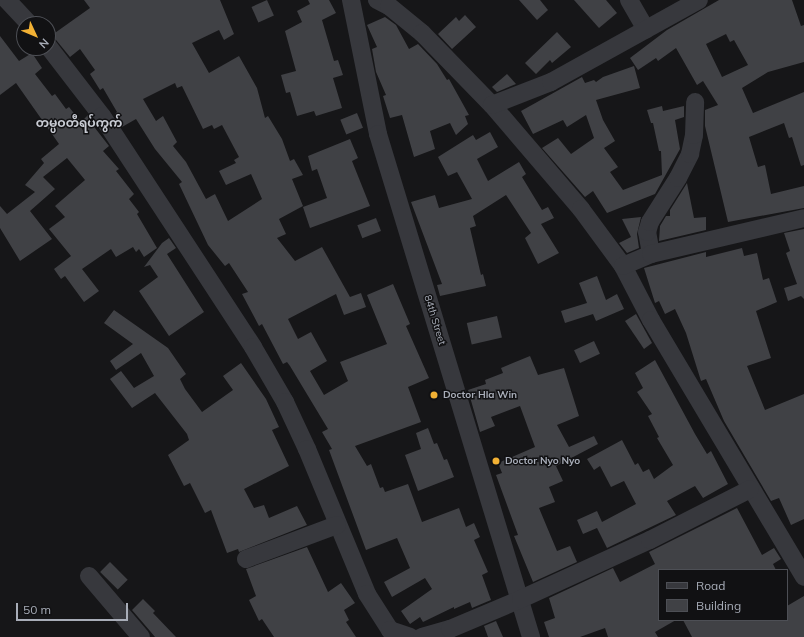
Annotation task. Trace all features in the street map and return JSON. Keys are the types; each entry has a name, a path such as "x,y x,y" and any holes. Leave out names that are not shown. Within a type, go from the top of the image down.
{"street":[{"path":"7,0 22,16"},
{"name":"84th Street","path":"351,0 378,134 532,637"},
{"path":"378,0 389,6 422,33 492,105 581,209 623,266 651,320 750,489 804,577"},
{"path":"629,0 646,30"},
{"path":"492,105 551,82 699,0"},
{"path":"56,56 102,116 253,347 285,402 367,594 390,630 410,637"},
{"path":"651,254 648,232 650,222 678,178 690,154 694,135 695,102"},
{"path":"623,266 651,254 804,218"},
{"path":"422,637 450,629 521,599 650,540 750,489"},
{"path":"246,559 337,525"},
{"path":"89,576 140,637"}],"building":[{"path":"84,0 220,0 234,34 224,40 219,30 192,43 209,73 239,56 257,88 265,118 268,116 282,139 290,161 294,159 303,175 292,179 303,206 279,219 286,234 277,238 295,261 322,247 350,297 361,293 366,307 344,315 336,294 288,319 298,339 311,332 327,361 310,371 324,395 348,381 340,362 387,344 367,295 393,284 410,324 406,326 429,378 408,387 421,422 355,446 367,466 371,464 380,488 383,487 385,492 408,484 422,522 459,508 466,527 474,523 480,537 474,540 488,572 482,575 491,600 472,608 470,602 454,609 454,607 423,622 420,617 410,624 401,611 432,589 425,578 392,597 384,582 410,568 397,538 366,550 329,450 332,449 322,432 328,429 290,366 287,362 283,364 262,324 259,326 242,294 248,292 229,263 225,266 208,245 179,184 182,182 155,149 136,119 122,127 115,114 117,112 103,88 100,90 90,74 95,70 80,49 70,57 56,40 56,32 90,8","holes":["175,83 177,88 182,86 203,129 212,125 214,129 222,125 239,157 234,160 236,163 219,171 226,185 251,174 262,199 228,221 215,194 206,199 186,162 173,146 177,142 163,116 156,121 143,99"]},
{"path":"267,0 274,16 258,22 251,7"},
{"path":"308,0 329,0 336,13 322,20 334,61 338,60 343,75 333,78 342,108 316,116 314,111 297,116 290,92 286,93 281,75 296,71 285,31 302,22 297,11 310,4"},
{"path":"519,0 540,0 548,10 537,20"},
{"path":"574,0 606,0 617,13 599,28"},
{"path":"719,0 792,0 801,26 804,25 804,62 768,72 742,88 753,113 804,92 804,165 801,166 792,137 789,138 784,123 749,137 758,167 765,165 771,194 804,186 804,208 728,222 705,126 705,110 718,105 703,81 697,85 676,48 658,61 656,58 638,70 630,58 667,30","holes":["726,34 730,42 734,40 748,65 722,77 706,44"]},
{"path":"465,15 476,27 452,49 438,34 456,17 459,21"},
{"path":"385,17 396,25 409,49 418,44 437,64 447,80 449,79 469,115 465,116 468,124 456,135 450,123 430,131 435,149 414,157 402,115 390,118 383,96 386,95 376,72 372,49 377,47 367,25"},
{"path":"557,32 571,47 552,63 550,60 536,74 525,63"},
{"path":"0,36 19,61 27,56 34,56 42,68 35,74 52,96 55,94 66,109 69,107 81,122 88,115 95,128 109,146 103,151 119,169 116,171 134,194 129,199 139,212 137,214 157,248 144,257 139,249 136,252 133,247 116,257 111,249 82,269 99,291 84,302 65,276 61,279 54,269 71,256 49,229 65,217 55,206 85,180 67,158 43,177 55,189 30,211 52,239 20,261 0,228 0,206 7,214 35,192 25,185 44,163 41,159 59,144 16,83 0,95"},
{"path":"634,66 640,88 596,100 603,120 615,141 604,148 618,167 610,172 623,190 662,175 661,151 659,151 653,123 651,123 647,110 662,106 663,111 684,106 684,117 675,120 680,149 655,194 607,213 593,191 585,197 542,148 558,138 571,154 594,138 586,115 567,127 563,120 533,134 521,111 582,77 585,83 594,80 596,82 603,77"},
{"path":"507,74 516,84 497,92 492,87"},
{"path":"357,113 363,128 346,135 340,120"},
{"path":"490,132 498,147 477,159 488,181 519,162 526,174 522,177 542,210 548,207 554,218 541,224 559,253 538,264 525,238 531,233 506,195 473,216 476,226 470,228 481,275 483,274 486,286 440,296 437,285 442,284 411,202 435,195 439,208 472,199 457,172 448,176 438,157 473,135 476,140"},
{"path":"350,139 358,158 352,161 370,206 310,228 303,207 327,198 317,169 312,171 308,156"},
{"path":"687,183 694,218 706,217 706,230 659,241 660,226 666,216 670,216 670,210"},
{"path":"641,217 637,234 639,248 627,253 619,243 631,237 622,219"},
{"path":"376,218 381,231 362,238 357,225"},
{"path":"804,229 804,299 801,296 788,301 784,288 797,284 786,253 790,251 784,233"},
{"path":"169,238 176,248 167,254 204,312 169,336 139,291 158,277 150,265 144,267 162,243"},
{"path":"742,248 744,256 757,253 763,280 769,278 777,302 756,311 771,358 747,366 765,410 804,394 804,519 791,525 779,498 771,501 724,421 706,379 701,381 686,333 675,309 665,314 659,301 655,303 644,268 706,252 706,257"},
{"path":"597,276 606,300 617,294 624,309 596,321 593,314 565,323 561,311 587,303 579,283"},
{"path":"114,310 168,348 186,374 180,379 185,389 202,412 233,390 223,376 241,363 266,399 279,427 272,430 289,466 244,489 254,508 264,505 269,518 297,506 307,525 239,552 238,549 227,553 211,510 205,513 190,483 184,486 168,455 189,440 187,434 155,393 132,408 110,379 121,371 134,388 154,376 141,353 116,370 110,361 133,344 104,323"},
{"path":"636,314 652,343 644,349 625,321"},
{"path":"497,316 502,337 472,344 467,323"},
{"path":"594,341 600,354 580,363 574,350"},
{"path":"530,356 538,375 564,368 579,416 557,425 569,447 594,436 598,444 556,466 563,481 549,487 555,502 539,508 557,551 570,546 577,562 533,582 514,536 518,535 496,475 502,473 498,463 535,447 520,406 491,417 495,426 480,432 468,390 486,384 485,380 503,373 501,368"},
{"path":"655,360 695,434 707,454 711,451 728,484 703,498 695,486 667,501 676,515 607,548 597,528 583,534 577,520 597,511 602,522 636,504 624,481 611,487 600,466 594,470 587,459 622,440 635,465 638,463 643,472 649,469 654,479 673,465 657,438 659,437 648,416 652,414 637,392 643,388 635,373"},
{"path":"428,428 434,444 437,443 444,460 447,459 454,477 418,491 405,455 421,449 416,433"},
{"path":"737,508 762,555 774,548 781,559 773,564 776,569 658,569 658,621 674,621 655,632 658,637 608,637 605,628 580,637 549,637 544,622 555,618 549,598 613,568 620,582 655,564 649,552"},
{"path":"307,547 328,592 341,583 355,603 344,610 349,620 346,622 356,637 274,637 262,619 259,621 249,600 256,596 246,569"},
{"path":"110,562 128,580 118,590 100,572"},
{"path":"804,596 804,637 692,637 684,621 788,621 788,605"},
{"path":"143,599 155,611 153,613 176,637 155,637 132,610"},
{"path":"496,621 503,637 488,637 484,626"}],"place":[{"name":"Doctor Hla Win","path":"434,395"},
{"name":"Doctor Nyo Nyo","path":"496,461"}],"district":[{"name":"တမ္ပဝတီရပ်ကွက်","path":"79,123"}]}
